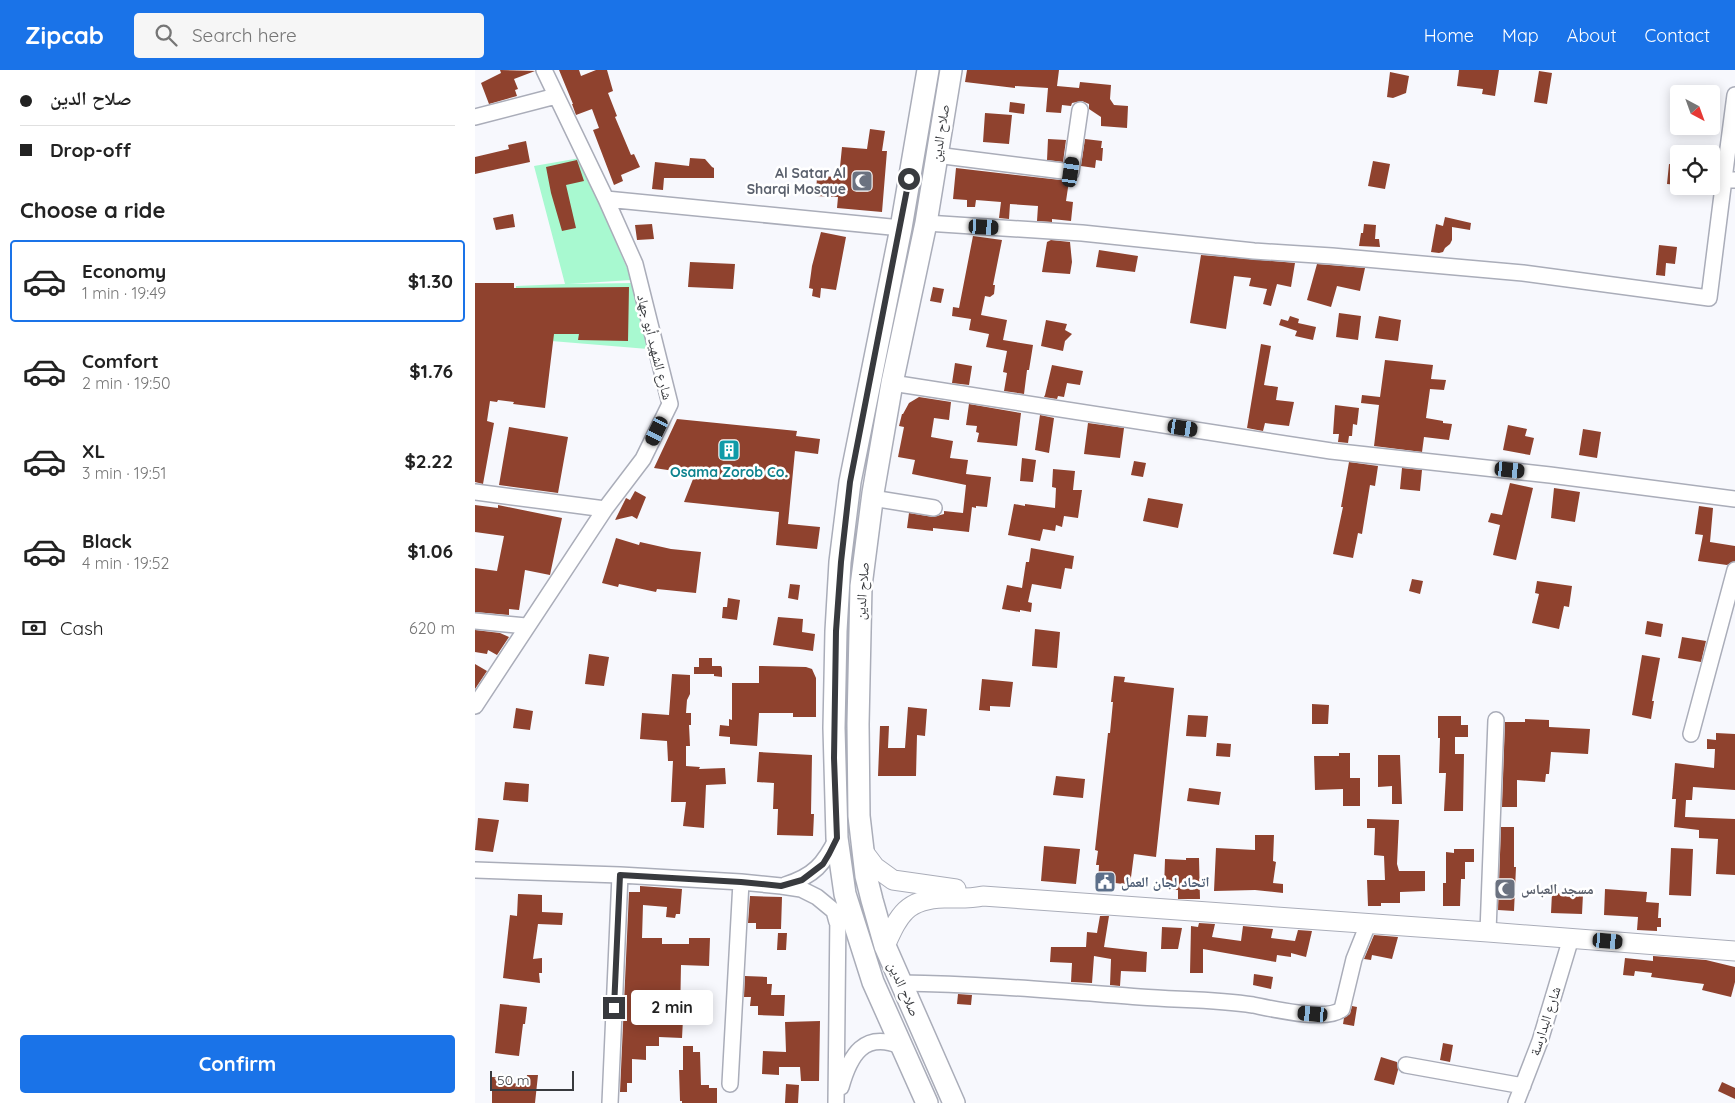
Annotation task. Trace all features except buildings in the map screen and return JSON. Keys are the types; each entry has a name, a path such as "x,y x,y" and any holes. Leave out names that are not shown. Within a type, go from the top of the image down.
{"highway":[{"name":"صلاح الدين","path":"927,1103 873,982 850,914 841,874 837,838 834,718 836,631 850,482 901,228 928,70"},
{"name":"صلاح الدين","path":"951,70 926,223 892,382 862,570 857,715 859,816 871,900 885,946 955,1103"},
{"path":"850,482 859,498 873,495"},
{"path":"841,562 853,558 859,562 862,570"}],"main road":[{"path":"863,851 875,867 893,880 972,891 983,896 1735,951"},
{"path":"885,946 897,920 912,905 924,900 943,898 973,899 983,896"}],"street":[{"name":"شارع الشهيد أبو جهاد","path":"475,706 605,509 643,459 670,404 635,264 544,70"},
{"path":"926,223 1082,232 1254,251 1523,273 1709,298 1729,180 1735,95"},
{"path":"475,117 556,96"},
{"path":"936,154 1071,172 1080,110"},
{"path":"606,199 901,228"},
{"path":"892,382 1331,451 1550,475 1735,499"},
{"path":"475,492 605,509"},
{"path":"873,495 934,508"},
{"path":"1691,734 1735,570"},
{"path":"475,621 526,626"},
{"path":"1488,932 1496,720"},
{"path":"781,886 802,880 815,871 823,864 837,838"},
{"path":"475,870 620,875 781,886 801,889 817,897 834,911 837,922"},
{"path":"837,1103 837,922 841,874"},
{"path":"610,1103 620,875"},
{"path":"730,1084 741,882"},
{"path":"901,983 952,984 1205,1000 1291,1012 1334,1015 1342,1009 1354,959 1368,924"},
{"name":"شارع البدارسة","path":"1516,1103 1539,1041 1571,938"},
{"path":"837,1103 847,1067 859,1050 872,1042 882,1041 900,1046"},
{"path":"1406,1065 1523,1086"}],"green space":[{"path":"580,158 632,280 568,284 632,283 648,349 515,338 516,286 565,284 534,166"}],"place":[{"name":"Al Satar Al Sharqi Mosque","path":"862,181"},
{"name":"Osama Zorob Co.","path":"729,450"},
{"name":"اتحاد لجان العمل","path":"1105,882"},
{"name":"مسجد العباس","path":"1505,889"}],"route":[{"path":"614,1008 620,875 781,886 802,880 815,871 823,864 837,838 834,758 836,631 844,530 850,482 863,411 901,228 909,179"}]}
